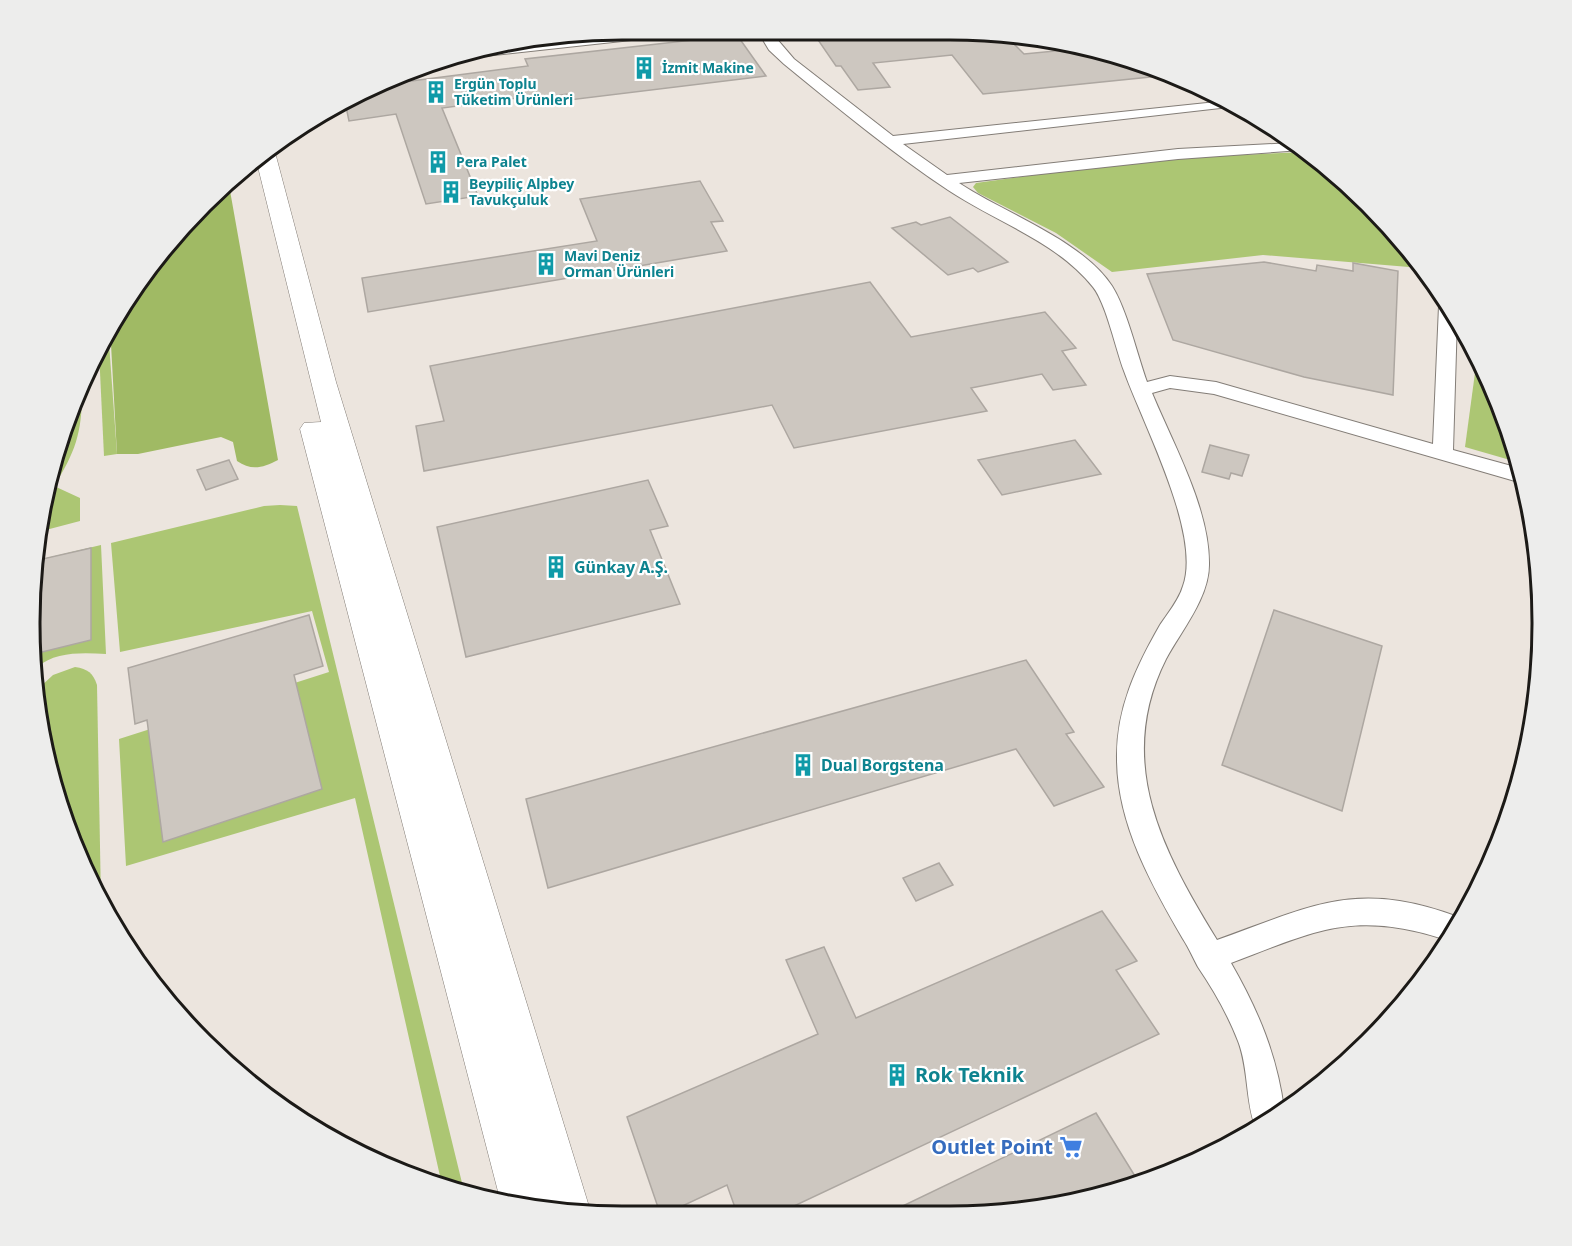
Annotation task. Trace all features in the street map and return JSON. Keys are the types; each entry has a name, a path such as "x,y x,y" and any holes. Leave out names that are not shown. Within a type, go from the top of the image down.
{"main road":[{"path":"267,162 323,382 565,1202"},
{"path":"253,174 302,387 523,1197"}],"street":[{"path":"771,40 782,55 888,141 945,180 1042,235 1087,268 1104,288 1188,515 1198,556 1199,572 1195,586 1140,692 1131,734 1132,781 1139,817 1151,850 1179,906 1251,1031 1264,1081 1268,1110"},
{"path":"888,141 1216,106"},
{"path":"945,180 1178,154 1285,148"},
{"path":"1443,453 1447,323"},
{"path":"1140,390 1170,382 1216,388 1512,473"},
{"path":"1209,957 1317,918 1349,912 1378,911 1411,916 1445,926"}],"green space":[{"path":"1292,153 1361,211 1410,267 1263,255 1112,272 1056,233 978,193 973,187 976,183 1153,159"},
{"path":"230,193 278,460 257,467 242,464 237,461 233,442 221,437 138,454 117,454 111,346 139,299 161,268 185,239"},
{"path":"109,349 117,454 104,456 100,368"},
{"path":"1475,374 1508,459 1465,447"},
{"path":"81,409 79,431 59,477"},
{"path":"57,487 80,498 80,521 48,529"},
{"path":"264,506 297,506 462,1183 440,1176 355,798 126,866 119,739 329,672 312,611 120,652 111,543"},
{"path":"101,545 106,654 61,656 42,663 40,623 44,559"},
{"path":"75,667 89,672 97,685 101,880 71,810 60,774 44,684 53,675"}],"building":[{"path":"693,40 741,40 766,76 569,100 567,94 540,98 539,95 442,108 478,196 426,204 396,114 349,121 347,111 410,81 528,66 525,59"},
{"path":"818,40 949,40 1014,44 1024,54 1057,51 1100,60 1151,77 983,94 952,55 873,63 890,87 858,90 841,66 836,66"},
{"name":"Mavi Deniz Orman Ürünleri","path":"700,181 723,221 711,222 727,251 368,312 362,278 597,241 580,199"},
{"path":"950,217 1008,262 978,272 973,268 948,275 892,228 916,222 921,225"},
{"path":"1264,262 1316,271 1317,265 1353,271 1353,263 1398,271 1393,395 1304,377 1173,340 1147,274"},
{"path":"870,282 911,337 1045,312 1076,348 1062,351 1086,385 1053,390 1042,374 971,388 987,411 794,448 772,405 424,471 416,426 444,421 430,366"},
{"path":"1075,440 1101,474 1002,495 978,460"},
{"path":"1210,445 1249,455 1242,476 1231,473 1229,479 1202,472"},
{"path":"229,460 238,479 206,490 197,470"},
{"name":"Günkay A.Ş.","path":"648,480 668,526 650,530 680,604 466,657 437,527"},
{"path":"91,548 91,640 42,652 40,623 44,559"},
{"path":"1274,610 1382,646 1342,811 1222,765"},
{"path":"309,615 323,666 294,675 322,789 163,842 147,720 135,724 128,668"},
{"name":"Dual Borgstena","path":"1026,660 1074,732 1066,734 1104,787 1054,806 1016,749 548,888 526,799"},
{"path":"939,863 953,885 916,901 903,878"},
{"name":"Rok Teknik","path":"1102,911 1137,961 1116,970 1159,1034 794,1206 734,1206 727,1185 682,1206 658,1206 627,1117 818,1034 786,960 824,947 856,1018"},
{"name":"Outlet Point","path":"1096,1113 1135,1175 1100,1186 1025,1201 949,1206 903,1206"}],"place":[{"name":"İzmit Makine","path":"644,68"},
{"name":"Ergün Toplu Tüketim Ürünleri","path":"436,92"},
{"name":"Pera Palet","path":"438,162"},
{"name":"Beypiliç Alpbey Tavukçuluk","path":"451,192"},
{"name":"Mavi Deniz Orman Ürünleri","path":"546,264"},
{"name":"Günkay A.Ş.","path":"556,567"},
{"name":"Dual Borgstena","path":"803,765"},
{"name":"Rok Teknik","path":"897,1075"},
{"name":"Outlet Point","path":"1071,1147"}]}
